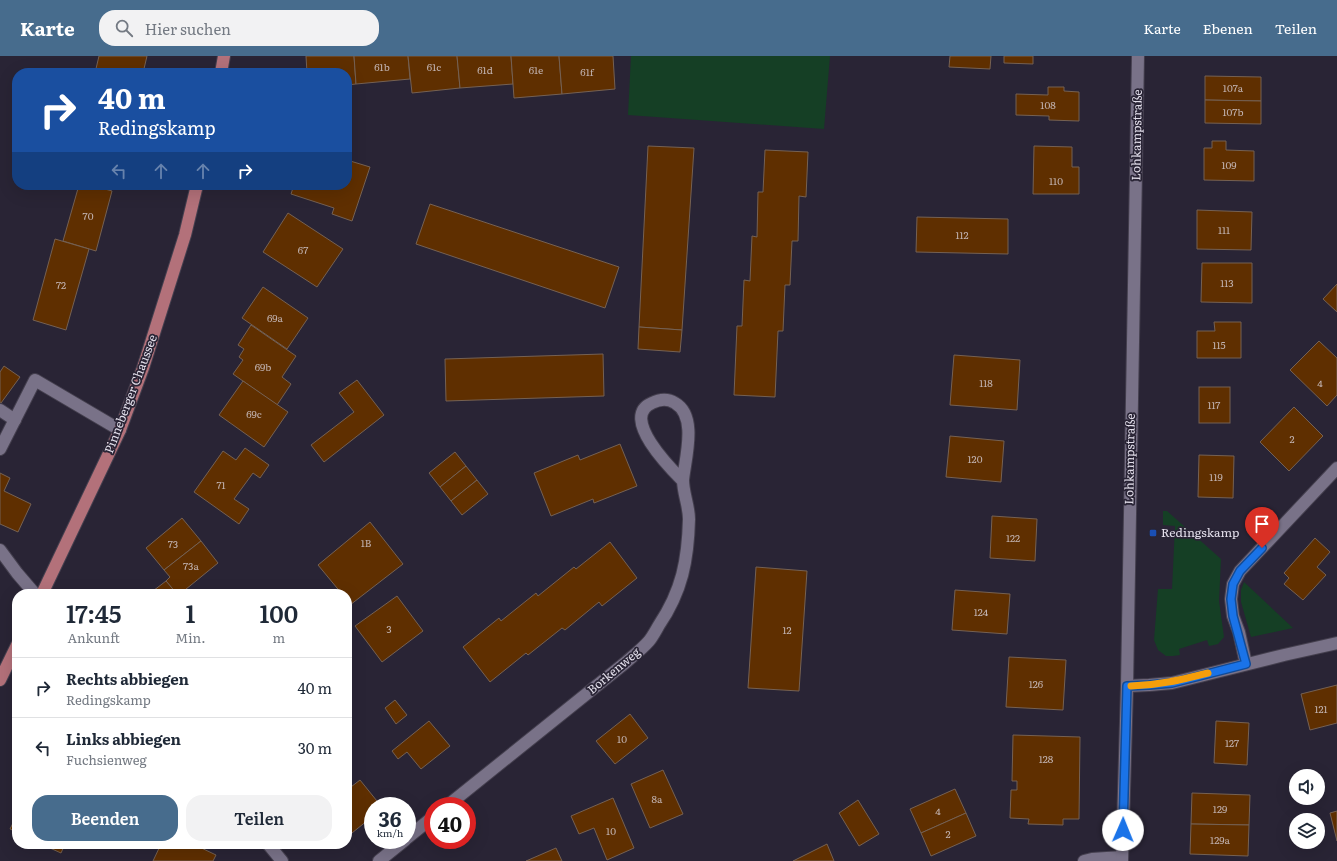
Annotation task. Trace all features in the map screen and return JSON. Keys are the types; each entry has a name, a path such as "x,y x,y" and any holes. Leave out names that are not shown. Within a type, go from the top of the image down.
{"main road":[{"path":"222,68 224,56"},
{"name":"Pinneberger Chaussee","path":"44,589 120,430 183,243 196,190"},
{"path":"0,680 12,655"}],"street":[{"name":"Lohkampstraße","path":"1122,859 1127,686 1138,56"},
{"path":"1,445 35,380 120,430"},
{"name":"Borkenweg","path":"458,797 625,664 650,641 668,612 681,583 687,557 689,517 683,481 688,450 688,424 680,406 669,400 659,400 649,404 643,412 641,423 645,433 664,462 683,481"},
{"path":"0,410 15,420"},
{"path":"1246,664 1233,616 1231,599 1233,584 1240,571 1337,468"},
{"path":"0,550 31,589"},
{"path":"1127,686 1172,683 1337,643"},
{"path":"416,831 424,825"},
{"path":"272,849 282,861"},
{"path":"379,861 394,849"},
{"path":"1084,861 1092,859 1122,859"}],"green space":[{"path":"631,56 830,56 824,129 628,115"},
{"path":"1163,511 1167,511 1221,559 1219,601 1224,637 1218,644 1209,646 1207,640 1179,649 1180,655 1173,656 1166,656 1158,650 1154,640 1158,589 1172,589 1175,526 1163,525"},
{"path":"1244,582 1293,628 1251,637 1241,602 1241,590"}],"building":[{"path":"99,56 147,56 144,68 96,68"},
{"path":"306,56 354,56 356,84 352,84 352,68 307,68"},
{"path":"354,56 408,56 410,79 356,84"},
{"path":"408,56 457,56 460,88 412,93"},
{"path":"457,56 511,56 513,84 460,88"},
{"path":"511,56 559,56 562,94 514,98"},
{"path":"559,56 613,56 615,89 562,94"},
{"path":"950,56 991,56 990,69 949,67"},
{"path":"1004,56 1033,56 1033,64 1004,63"},
{"path":"1205,76 1261,77 1261,101 1205,100"},
{"path":"1048,87 1064,87 1064,91 1079,92 1079,121 1049,120 1049,116 1016,115 1016,94 1048,95"},
{"path":"1205,100 1261,101 1261,124 1205,123"},
{"path":"1212,141 1226,141 1226,150 1254,151 1254,181 1204,180 1204,148 1212,148"},
{"path":"648,146 694,148 682,330 639,327"},
{"path":"1034,146 1072,147 1072,167 1079,167 1079,194 1033,194"},
{"path":"765,150 808,152 806,197 799,196 798,241 792,241 790,285 785,285 783,331 778,331 775,397 734,395 737,326 742,326 744,280 750,281 752,236 757,237 758,192 763,192"},
{"path":"352,162 370,167 352,221 332,214 334,208 291,194 292,190 352,190"},
{"path":"78,190 112,191 96,251 63,241"},
{"path":"430,204 619,267 605,308 416,244"},
{"path":"1197,210 1252,212 1251,250 1197,249"},
{"path":"288,213 343,249 317,287 263,252"},
{"path":"917,217 1008,219 1008,254 916,252"},
{"path":"55,239 89,249 66,330 33,320"},
{"path":"1202,263 1252,263 1252,303 1201,302"},
{"path":"1337,284 1337,312 1323,299"},
{"path":"263,287 308,318 287,349 242,318"},
{"path":"1214,322 1241,322 1241,358 1197,358 1197,331 1215,331"},
{"path":"251,325 296,356 282,377 291,384 277,405 233,374 243,360 239,357 244,349 238,345"},
{"path":"639,327 682,330 680,352 638,349"},
{"path":"1319,341 1337,358 1337,395 1327,406 1290,370"},
{"path":"603,354 604,396 446,401 445,359"},
{"path":"954,355 1020,360 1017,410 950,405"},
{"path":"4,366 20,377 0,403 0,372"},
{"path":"357,380 384,415 324,462 311,445 354,412 339,393"},
{"path":"243,381 288,412 264,447 219,415"},
{"path":"1199,387 1230,387 1230,423 1199,423"},
{"path":"1294,407 1323,436 1289,471 1260,442"},
{"path":"950,436 1004,441 1001,482 946,477"},
{"path":"620,444 637,486 594,503 593,499 551,516 534,473 578,455 580,460"},
{"path":"245,448 269,465 260,478 253,473 234,499 249,509 239,524 194,492 223,451 236,460"},
{"path":"455,452 466,466 440,487 429,473"},
{"path":"1199,455 1234,456 1233,498 1198,497"},
{"path":"466,466 477,480 451,501 440,487"},
{"path":"0,473 10,478 4,491 31,504 18,532 0,524"},
{"path":"477,480 488,494 462,515 451,501"},
{"path":"992,516 1037,519 1035,561 990,558"},
{"path":"182,518 201,541 164,570 146,548"},
{"path":"370,522 403,564 352,603 352,589 338,589 318,565"},
{"path":"1315,538 1330,552 1317,567 1326,575 1303,600 1284,584 1289,578 1284,573"},
{"path":"201,541 218,563 186,589 173,589 166,581 170,577 164,570"},
{"path":"610,542 637,578 602,606 599,602 565,630 562,628 528,655 526,653 490,682 463,647 499,618 501,621 536,593 538,596 574,567 576,569"},
{"path":"756,567 807,571 799,691 748,688"},
{"path":"166,581 173,589 156,589"},
{"path":"955,590 1010,594 1007,634 952,630"},
{"path":"397,596 423,631 382,662 355,626"},
{"path":"1009,657 1066,660 1063,710 1006,707"},
{"path":"1337,685 1337,723 1310,730 1301,694"},
{"path":"395,700 407,715 396,724 385,708"},
{"path":"630,714 648,738 615,764 596,741"},
{"path":"429,721 450,746 421,769 407,752 398,759 392,751"},
{"path":"1216,721 1249,723 1247,765 1214,763"},
{"path":"1013,735 1080,737 1079,819 1063,819 1063,825 1028,824 1029,819 1010,818 1011,790 1017,790 1017,781 1012,781"},
{"path":"663,770 683,814 650,828 631,784"},
{"path":"360,780 374,797 364,797 364,823 352,833 352,786"},
{"path":"955,789 966,813 921,833 910,809"},
{"path":"1192,793 1250,795 1249,825 1191,824"},
{"path":"613,798 634,848 607,860 594,828 579,834 571,816"},
{"path":"858,800 879,834 859,846 839,813"},
{"path":"1337,811 1337,841 1330,813"},
{"path":"966,813 976,836 931,856 921,833"},
{"path":"1191,824 1249,825 1248,856 1190,854"},
{"path":"827,844 834,861 793,861"},
{"path":"556,848 562,861 526,861"},
{"path":"52,849 63,849 61,853"},
{"path":"159,849 203,849 216,855 213,861 153,861"}],"slow traffic":[{"path":"1131,686 1172,683 1208,673"}],"place":[{"name":"Redingskamp","path":"1153,533"}],"route":[{"path":"1123,830 1127,686 1172,683 1246,664 1233,616 1231,599 1233,584 1240,571 1262,548"}]}
